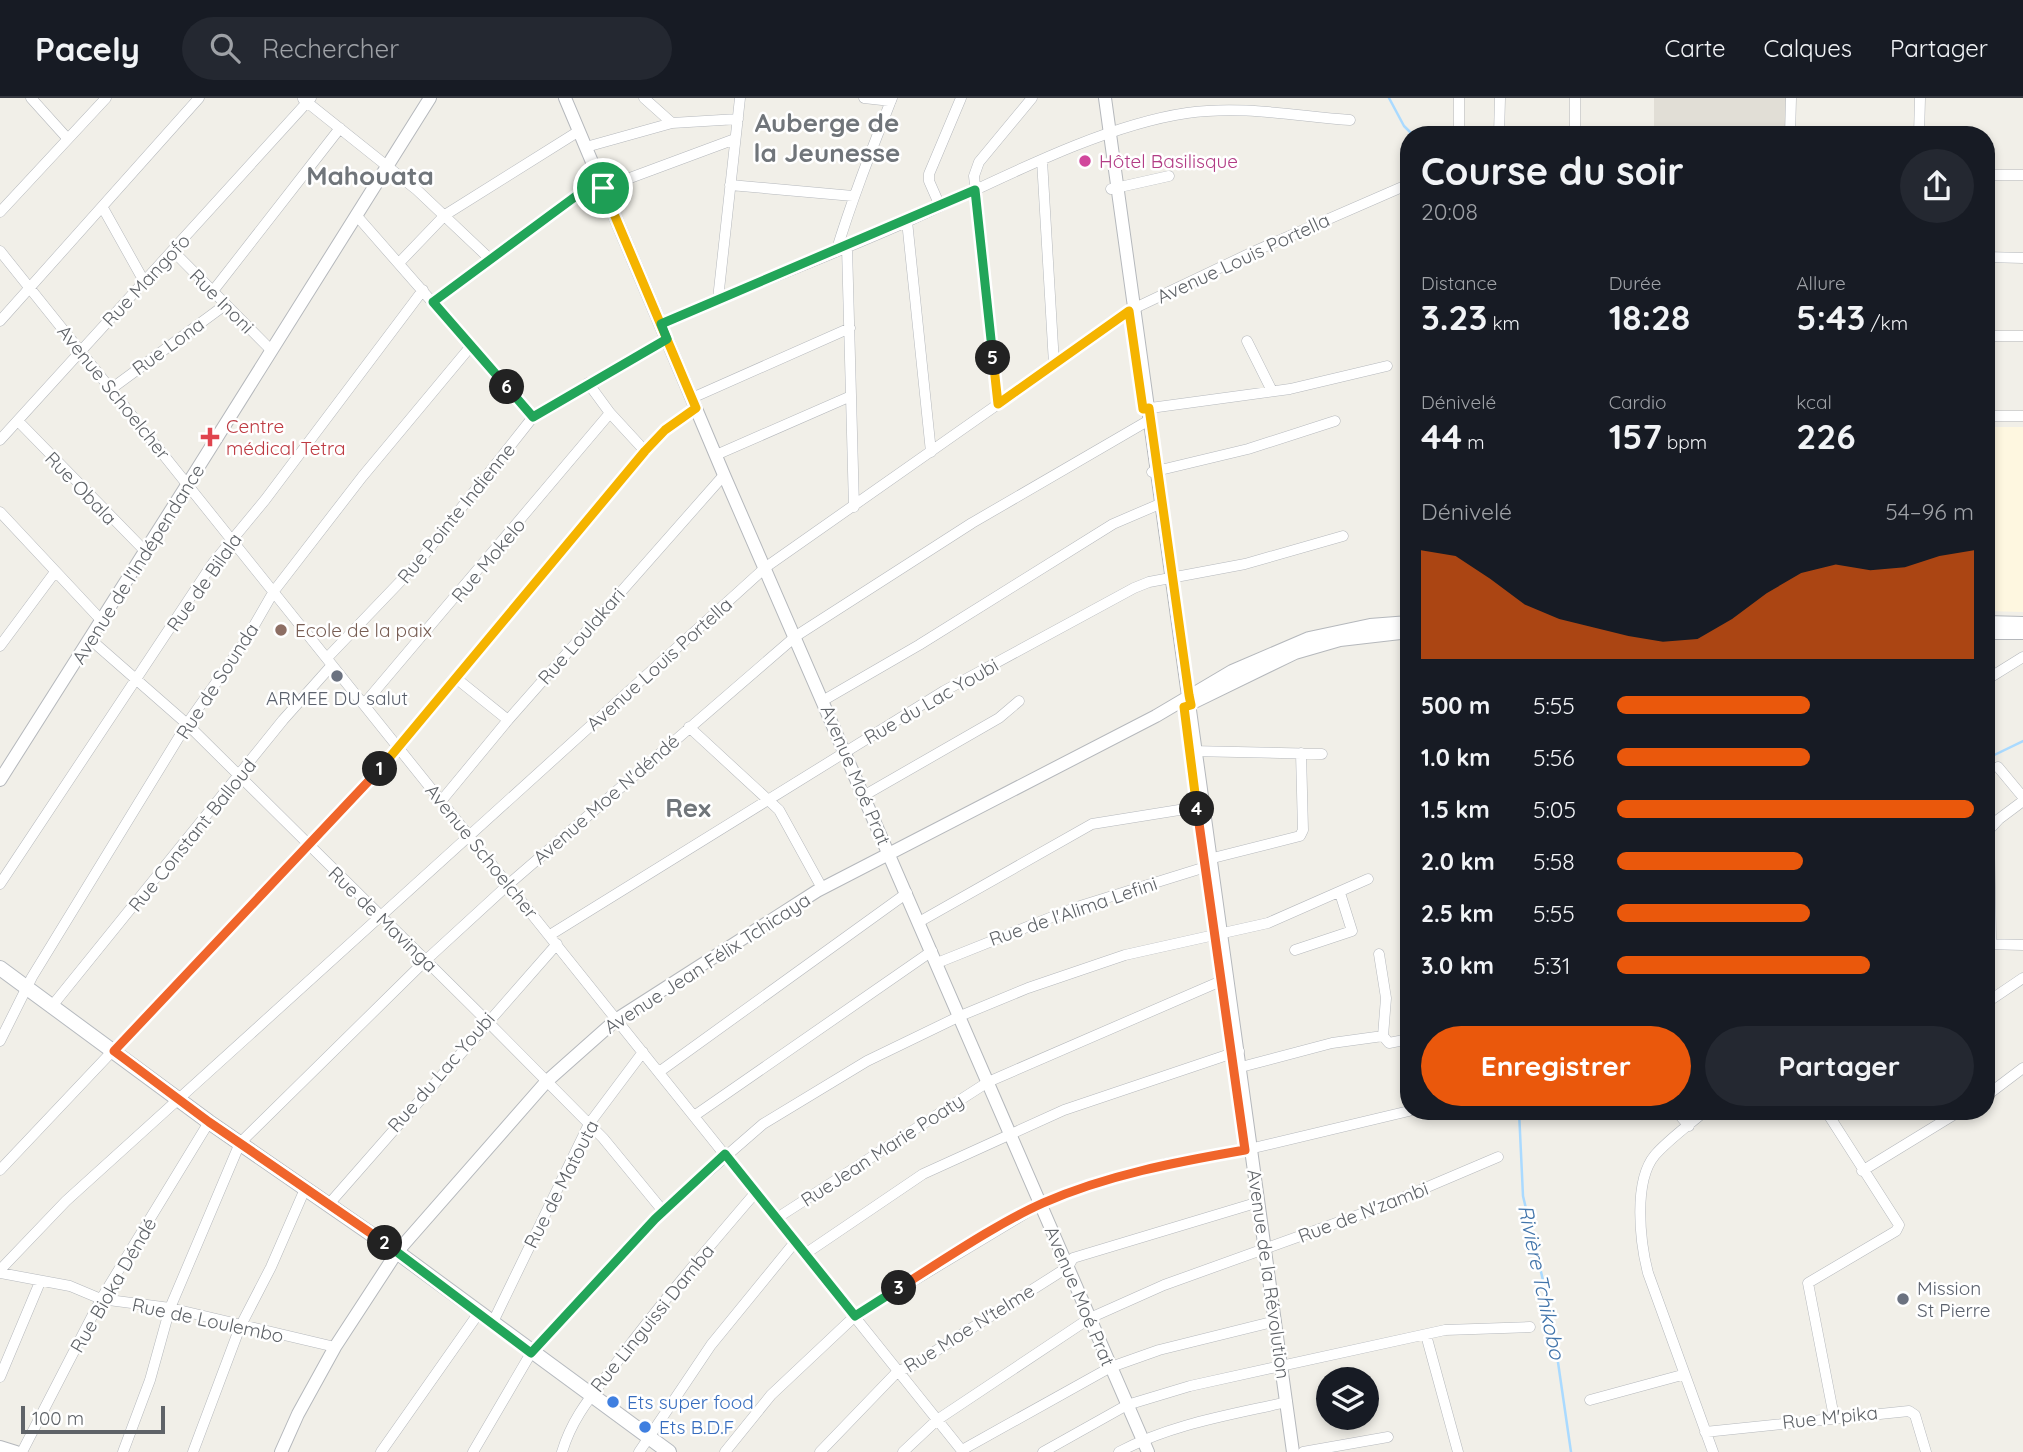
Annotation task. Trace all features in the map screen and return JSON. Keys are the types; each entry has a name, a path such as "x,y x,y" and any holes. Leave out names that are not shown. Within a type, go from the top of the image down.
{"main road":[{"path":"0,968 209,1122 397,1252 669,1452"}],"street":[{"path":"31,98 67,138"},
{"path":"0,212 106,98"},
{"path":"0,321 198,98"},
{"name":"Avenue de l'Indépendance","path":"0,780 189,485 270,349 430,98"},
{"name":"Avenue Moé Prat","path":"565,98 724,475 824,699 1148,1452"},
{"path":"644,98 672,123"},
{"path":"718,299 740,98"},
{"path":"836,252 853,197 873,153 892,99 864,98"},
{"path":"940,206 929,181 929,174 961,98"},
{"path":"998,404 974,176 979,162 1032,98"},
{"name":"Avenue de la Révolution","path":"1099,98 1107,136 1147,414 1184,703 1194,751 1283,1403 1293,1452"},
{"name":"Avenue de la Révolution","path":"1105,98 1107,136"},
{"path":"1459,98 1459,126"},
{"path":"1499,126 1500,98"},
{"path":"1575,98 1575,126"},
{"path":"1790,126 1791,98"},
{"path":"1919,126 1920,98"},
{"path":"307,100 445,215 491,260"},
{"name":"Rue Mangofo","path":"0,440 174,252 307,100"},
{"path":"661,324 848,247 1042,160 1158,118 1218,109 1248,109 1350,120"},
{"path":"586,147 672,123 738,119"},
{"path":"213,291 340,128"},
{"path":"399,263 445,215 579,131"},
{"path":"433,302 601,183 735,139"},
{"path":"1042,160 1054,364"},
{"path":"1995,175 2023,175"},
{"path":"1114,188 1168,176"},
{"path":"730,185 853,197"},
{"name":"Avenue Louis Portella","path":"0,1271 66,1201 766,567 1132,309 1255,251 1400,188"},
{"path":"103,208 145,283"},
{"path":"356,215 533,417"},
{"path":"907,221 931,452"},
{"path":"848,247 854,507"},
{"name":"Avenue Schoelcher","path":"0,251 962,1451"},
{"name":"Rue Inoni","path":"174,252 270,349"},
{"path":"1995,257 2023,258"},
{"name":"Rue de Bilala","path":"0,884 213,563 423,290"},
{"name":"Rue Lona","path":"111,388 225,304"},
{"path":"0,1170 400,748 665,430 694,403 849,328"},
{"path":"1995,336 2023,336"},
{"name":"Rue Pointe Indienne","path":"330,662 417,564 533,417 667,339"},
{"path":"1247,341 1272,391"},
{"name":"Rue de Sounda","path":"0,1041 27,988 187,724 244,643 274,591 362,477 471,346"},
{"name":"Avenue Moe N'déndé","path":"123,1452 150,1380 170,1308 240,1143 425,961 689,727 796,636 1147,414 1387,366"},
{"path":"588,383 610,413 645,451"},
{"path":"716,456 851,396"},
{"name":"Rue Mokelo","path":"364,704 610,413"},
{"path":"1995,416 2023,416"},
{"path":"1155,472 1248,449 1335,421"},
{"name":"Rue Obala","path":"19,422 145,551"},
{"name":"Rue Loulakari","path":"442,800 508,720 724,475"},
{"path":"824,699 919,645 1124,517 1158,503"},
{"path":"2,519 102,621"},
{"name":"Rue du Lac Youbi","path":"329,1204 553,939 766,798 944,691 1134,588 1169,578 1263,560 1343,536"},
{"path":"0,646 55,572"},
{"name":"Avenue de la Révolution","path":"1169,578 1186,673 1184,703 1194,728 1194,751"},
{"path":"1995,622 2023,623"},
{"path":"1184,703 1211,682 1276,650 1309,638 1370,625 1400,623"},
{"path":"1184,703 1208,695 1295,653 1350,638 1400,633"},
{"path":"1995,633 2023,633"},
{"name":"Rue de Mavinga","path":"90,639 187,724 306,845 486,1020 589,1124 663,1211"},
{"path":"1995,674 2023,657"},
{"name":"Rue Constant Balloud","path":"52,1006 239,778 330,662"},
{"path":"1186,673 1195,680 1211,682"},
{"path":"457,679 508,720"},
{"path":"1194,728 1208,695"},
{"path":"864,795 999,718 1019,701"},
{"name":"Avenue Jean Félix Tchicaya","path":"281,1452 298,1414 335,1347 397,1252 546,1082 617,1019 822,888 1184,703"},
{"path":"689,727 779,810 822,888"},
{"path":"1194,751 1322,754"},
{"name":"Rue de l'Alima Lefini","path":"694,1116 934,957 1208,863 1300,836 1303,830 1301,754"},
{"path":"1995,825 2023,799 1998,767"},
{"path":"919,922 1091,824 1200,806"},
{"path":"473,1452 531,1353 663,1211 725,1154 763,1124 867,1061 960,1016 1028,988 1125,955 1268,923 1340,893 1368,878"},
{"path":"659,1072 907,893"},
{"path":"1295,950 1352,931 1340,893"},
{"path":"1995,944 2023,945"},
{"path":"1379,954 1386,999 1382,1036"},
{"path":"1995,997 2023,978"},
{"name":"RueJean Marie Poaty","path":"776,1219 988,1082 1225,979"},
{"path":"1382,1036 1389,1043 1400,1041"},
{"path":"1241,1067 1332,1043 1382,1036"},
{"name":"Rue de Matouta","path":"492,1324 589,1124 643,1052"},
{"path":"805,1254 923,1174 1010,1133 1064,1110 1235,1052"},
{"name":"Avenue de la Révolution","path":"1235,1052 1241,1067 1249,1149"},
{"path":"1995,1089 2023,1068"},
{"path":"725,1452 771,1395 855,1316 1041,1204 1089,1186 1165,1164 1249,1149 1400,1113"},
{"path":"1684,1120 1689,1126"},
{"path":"1695,1120 1654,1156 1647,1173 1640,1221 1640,1243 1682,1375 1713,1452"},
{"path":"1833,1120 1862,1171 1899,1224 1896,1230 1808,1283 1806,1288 1834,1417"},
{"path":"1862,1171 1946,1120"},
{"name":"Rue Bioka Déndé","path":"22,1452 101,1299 209,1122"},
{"name":"Rue de N'zambi","path":"903,1452 937,1420 1090,1318 1164,1285 1378,1208 1497,1157"},
{"path":"193,1452 240,1326 271,1268 305,1189"},
{"name":"Rue Linguissi Damba","path":"562,1452 576,1415 655,1311 756,1192"},
{"name":"Rue Moe N'telme","path":"820,1452 898,1371 912,1366 1068,1267 1073,1258 1256,1202"},
{"path":"639,1452 711,1345 795,1242"},
{"name":"Rue de Loulembo","path":"0,1271 40,1283 70,1286 101,1299 170,1308 335,1347"},
{"path":"0,1377 40,1283"},
{"path":"381,1452 478,1314"},
{"path":"962,1451 1111,1367 1159,1350 1272,1322"},
{"path":"1043,1452 1128,1405 1278,1366 1445,1330 1530,1326"},
{"path":"1426,1335 1458,1452"},
{"path":"1590,1401 1682,1375"},
{"path":"1119,1452 1142,1439 1198,1422 1283,1403"},
{"name":"Avenue de la Révolution","path":"1283,1403 1286,1452"},
{"name":"Rue M'pika","path":"1705,1432 1909,1411 1915,1415 1926,1452"},
{"path":"1303,1452 1388,1437"},
{"path":"0,1447 16,1452"}],"shaded area":[{"path":"1654,98 1786,98 1785,126 1654,126"},
{"path":"1995,427 2023,427 2023,612 1995,611"}],"waterway":[{"path":"1389,98 1404,126"},
{"path":"1995,755 2023,741"},
{"name":"Rivière Tchikobo","path":"1519,1120 1523,1196 1551,1314 1571,1452"}],"place":[{"name":"Hôtel Basilisque","path":"1085,161"},
{"name":"Centre médical Tetra","path":"210,437"},
{"name":"Ecole de la paix","path":"281,630"},
{"name":"ARMEE DU salut","path":"337,676"},
{"name":"Mission St Pierre","path":"1903,1299"},
{"name":"Ets super food","path":"613,1402"},
{"name":"Ets B.D.F","path":"645,1427"}],"district":[{"name":"Auberge de la Jeunesse","path":"827,138"},
{"name":"Mahouata","path":"370,176"},
{"name":"Rex","path":"688,808"}],"route":[{"path":"603,188 599,179 433,302 533,417 667,339 661,324 848,247 975,190 998,404 1129,311 1143,409 1149,408 1191,705 1184,707 1245,1150 1165,1164 1089,1186 1041,1204 928,1269 855,1316 725,1154 655,1219 531,1353 422,1270 209,1122 114,1051 400,748 645,451 665,430 696,408 667,339 603,188"}]}
